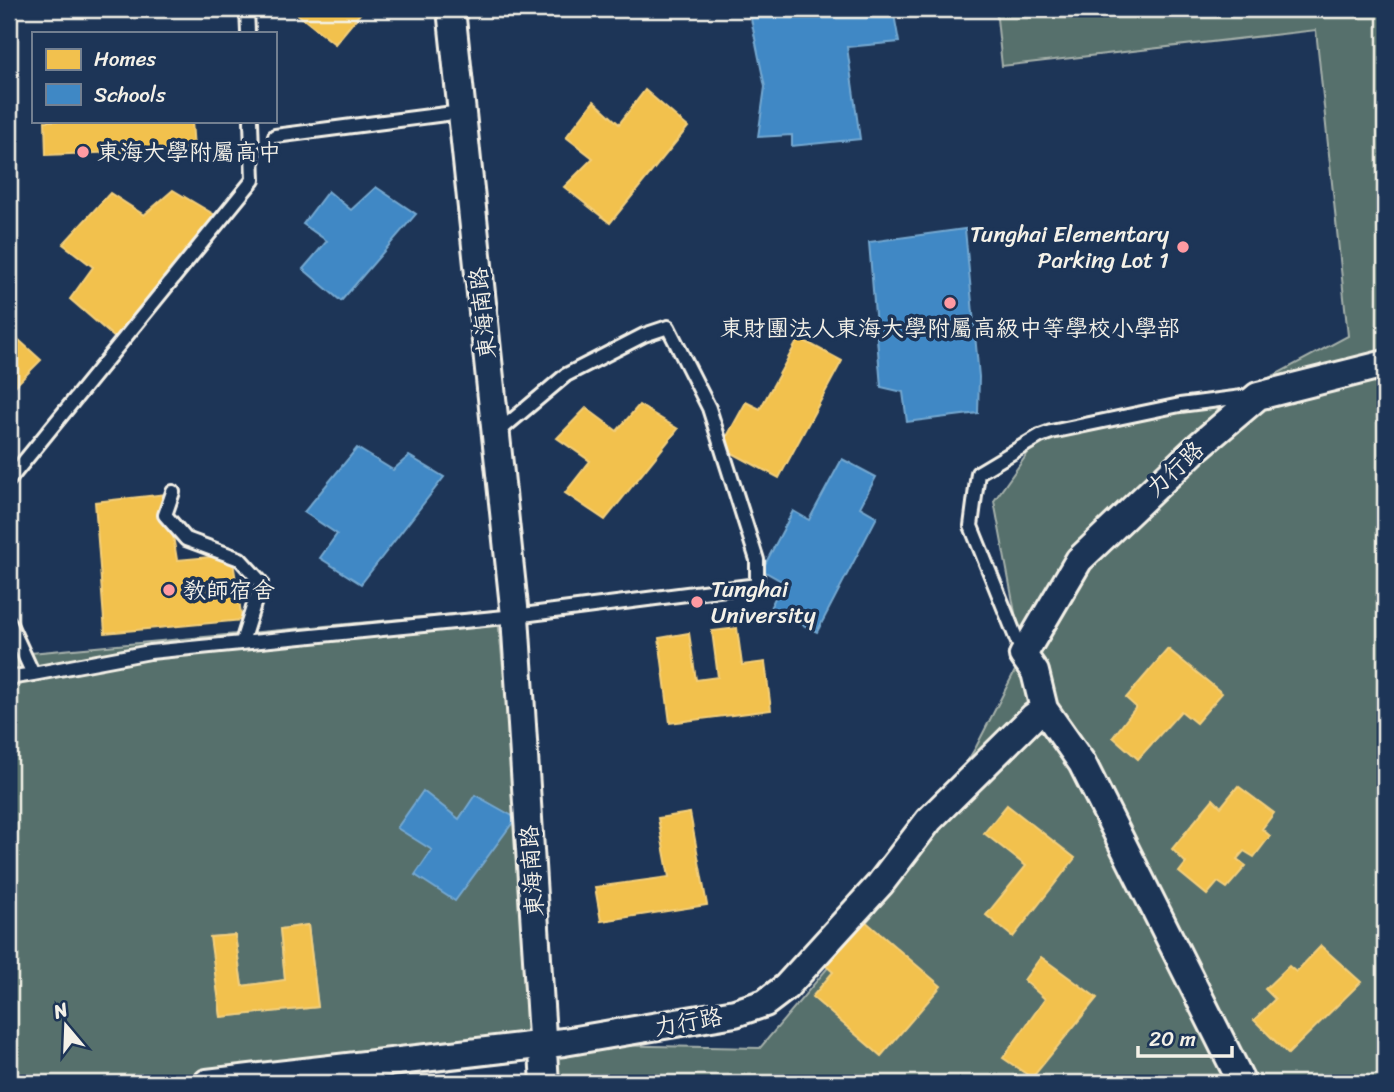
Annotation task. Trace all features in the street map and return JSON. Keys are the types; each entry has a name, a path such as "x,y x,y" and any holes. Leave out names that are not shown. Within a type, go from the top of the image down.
{"street":[{"name":"東海南路","path":"451,9 515,616 545,1083"},
{"name":"力行路","path":"1023,655 1079,560 1199,446 1258,396 1385,364"},
{"path":"1023,655 1035,672 1044,709 1082,763 1242,1083"},
{"name":"力行路","path":"207,1083 620,1034 736,1013 765,1003 786,987 880,884 929,820 1033,716 1044,709"}],"lane":[{"path":"247,9 248,32"},
{"path":"275,136 461,112"},
{"path":"9,480 253,180 251,122"},
{"path":"9,678 150,652 515,616 757,585 757,560 709,408 668,327 644,335 566,375 497,433"},
{"path":"1023,655 971,526 978,473 1040,436 1052,432 1180,405 1258,396"},
{"path":"173,492 165,515 186,539 240,559 261,582 242,642"},
{"path":"9,622 33,674"}],"green space":[{"path":"996,9 1385,9 1385,1083 545,1083 543,1045 274,1083 9,1083 9,655 497,610 543,1044 760,1048 875,912 976,747 1023,655 994,501 1040,436 1226,401 1348,336 1316,30 1002,66","holes":["308,925 318,1007 221,1017 211,937 235,935 242,986 285,980 280,929"]}],"building: Homes":[{"path":"291,9 364,9 335,44"},
{"path":"645,90 688,127 610,223 564,187 593,158 566,137 594,101 619,124"},
{"path":"45,122 192,122 194,149 46,155"},
{"path":"173,190 215,215 115,338 70,299 93,267 63,244 110,193 144,215"},
{"path":"9,331 41,360 9,392"},
{"path":"799,338 842,361 779,478 721,447 746,402 760,409"},
{"path":"639,405 678,429 605,520 565,493 590,461 557,438 586,408 617,431"},
{"name":"教師宿舍","path":"166,494 177,560 232,555 242,620 105,633 95,502"},
{"path":"737,628 742,665 765,662 771,710 670,723 659,638 689,633 696,680 718,677 712,631"},
{"path":"1168,649 1222,693 1196,723 1181,711 1138,759 1113,737 1136,707 1126,698"},
{"path":"1238,786 1274,813 1262,829 1270,836 1254,857 1244,851 1237,859 1246,866 1227,888 1218,882 1207,895 1179,872 1186,863 1172,849 1213,799 1221,807"},
{"path":"1007,805 1075,858 1013,937 986,915 1026,866 984,833"},
{"path":"690,813 707,905 601,921 595,887 669,877 658,818"},
{"path":"864,920 941,986 881,1056 812,997 833,972 826,966"},
{"path":"308,925 318,1007 221,1017 210,937 235,935 242,986 285,980 280,929"},
{"path":"1321,946 1361,982 1288,1054 1254,1020 1275,999 1265,989 1289,966 1296,972"},
{"path":"1041,957 1097,998 1032,1078 1003,1058 1045,999 1024,980"}],"building: Schools":[{"path":"749,9 893,9 899,42 847,47 860,139 792,146 792,135 758,137 765,87"},
{"path":"376,187 416,214 341,301 303,269 327,241 303,224 328,191 351,210"},
{"path":"965,229 979,377 978,413 907,422 903,392 881,387 869,242"},
{"path":"357,448 393,470 409,456 444,477 361,584 320,558 337,534 304,512"},
{"path":"842,459 876,477 860,507 877,517 817,632 770,608 783,582 762,570 793,511 809,520"},
{"path":"423,791 459,819 475,795 516,818 455,901 415,875 432,850 397,828"}],"place":[{"name":"東海大學附屬高中","path":"83,152"},
{"name":"Tunghai Elementary Parking Lot 1","path":"1183,247"},
{"name":"東財團法人東海大學附屬高級中等學校小學部","path":"950,303"},
{"name":"教師宿舍","path":"169,590"},
{"name":"Tunghai University","path":"697,602"}]}
